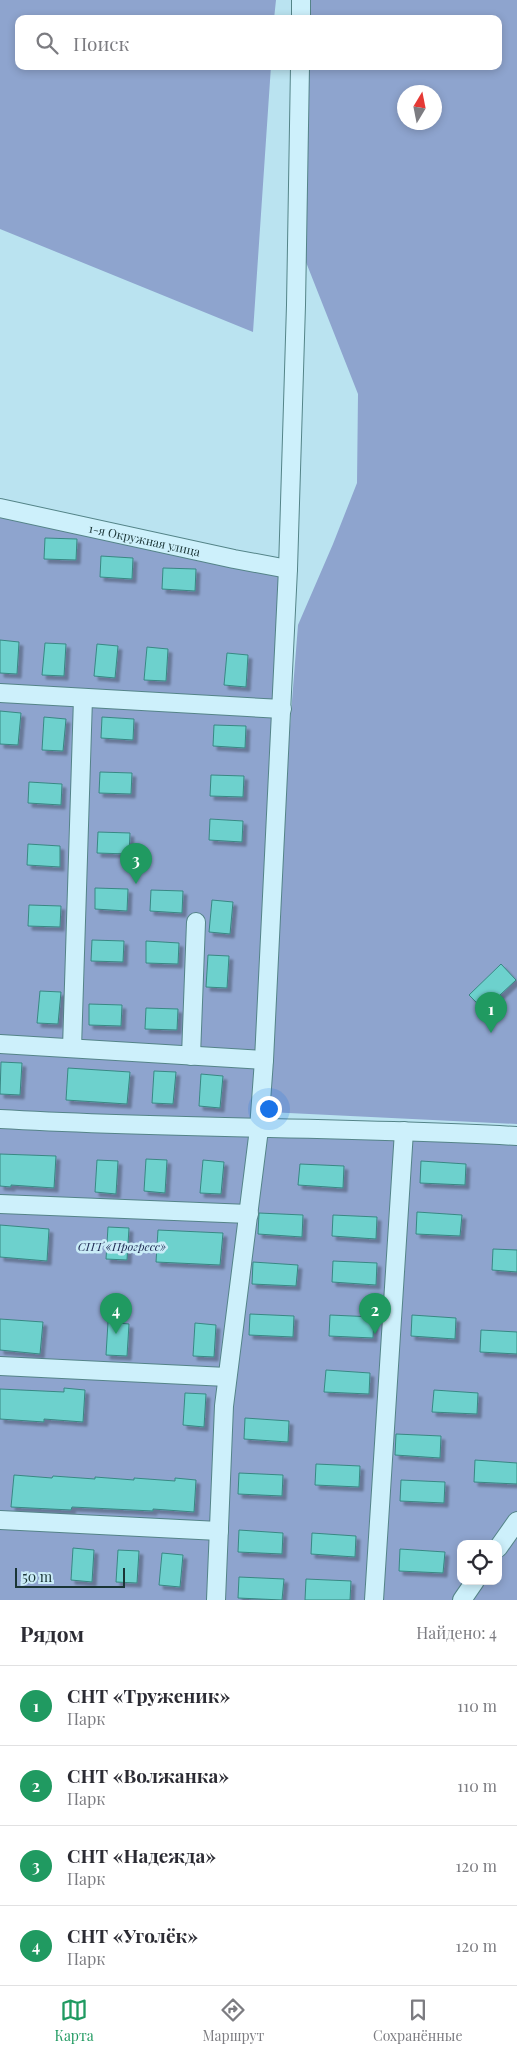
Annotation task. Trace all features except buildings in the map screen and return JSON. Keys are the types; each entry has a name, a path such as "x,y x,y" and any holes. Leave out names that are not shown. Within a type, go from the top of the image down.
{"street":[{"path":"301,0 301,15"},
{"path":"216,1600 224,1406 258,1129 264,1060 288,569 300,70"},
{"name":"1-я Окружная улица","path":"0,508 288,569"},
{"path":"0,693 282,709"},
{"path":"72,1048 83,698"},
{"path":"191,1056 196,922"},
{"path":"0,1044 264,1060"},
{"path":"0,1118 258,1129 404,1130 517,1136"},
{"path":"374,1600 404,1130"},
{"path":"0,1204 248,1214"},
{"path":"0,1366 227,1378"},
{"path":"0,1520 219,1531"},
{"path":"502,1543 517,1522"},
{"path":"462,1600 472,1585"}],"green space":[{"path":"0,0 276,0 274,15 15,15 15,70 271,70 253,332 0,229"},
{"path":"311,0 517,0 517,1124 268,1112 281,840 298,625 357,483 358,394 302,252 308,70 502,70 502,15 310,15"},
{"name":"СНТ «Прогресс»","path":"0,508 288,569 259,1129 517,1138 517,1600 0,1600"}],"place":[{"name":"СНТ «Надежда»","path":"136,884"},
{"name":"СНТ «Труженик»","path":"491,1033"},
{"name":"СНТ «Уголёк»","path":"116,1334"},
{"name":"СНТ «Волжанка»","path":"375,1334"}]}
